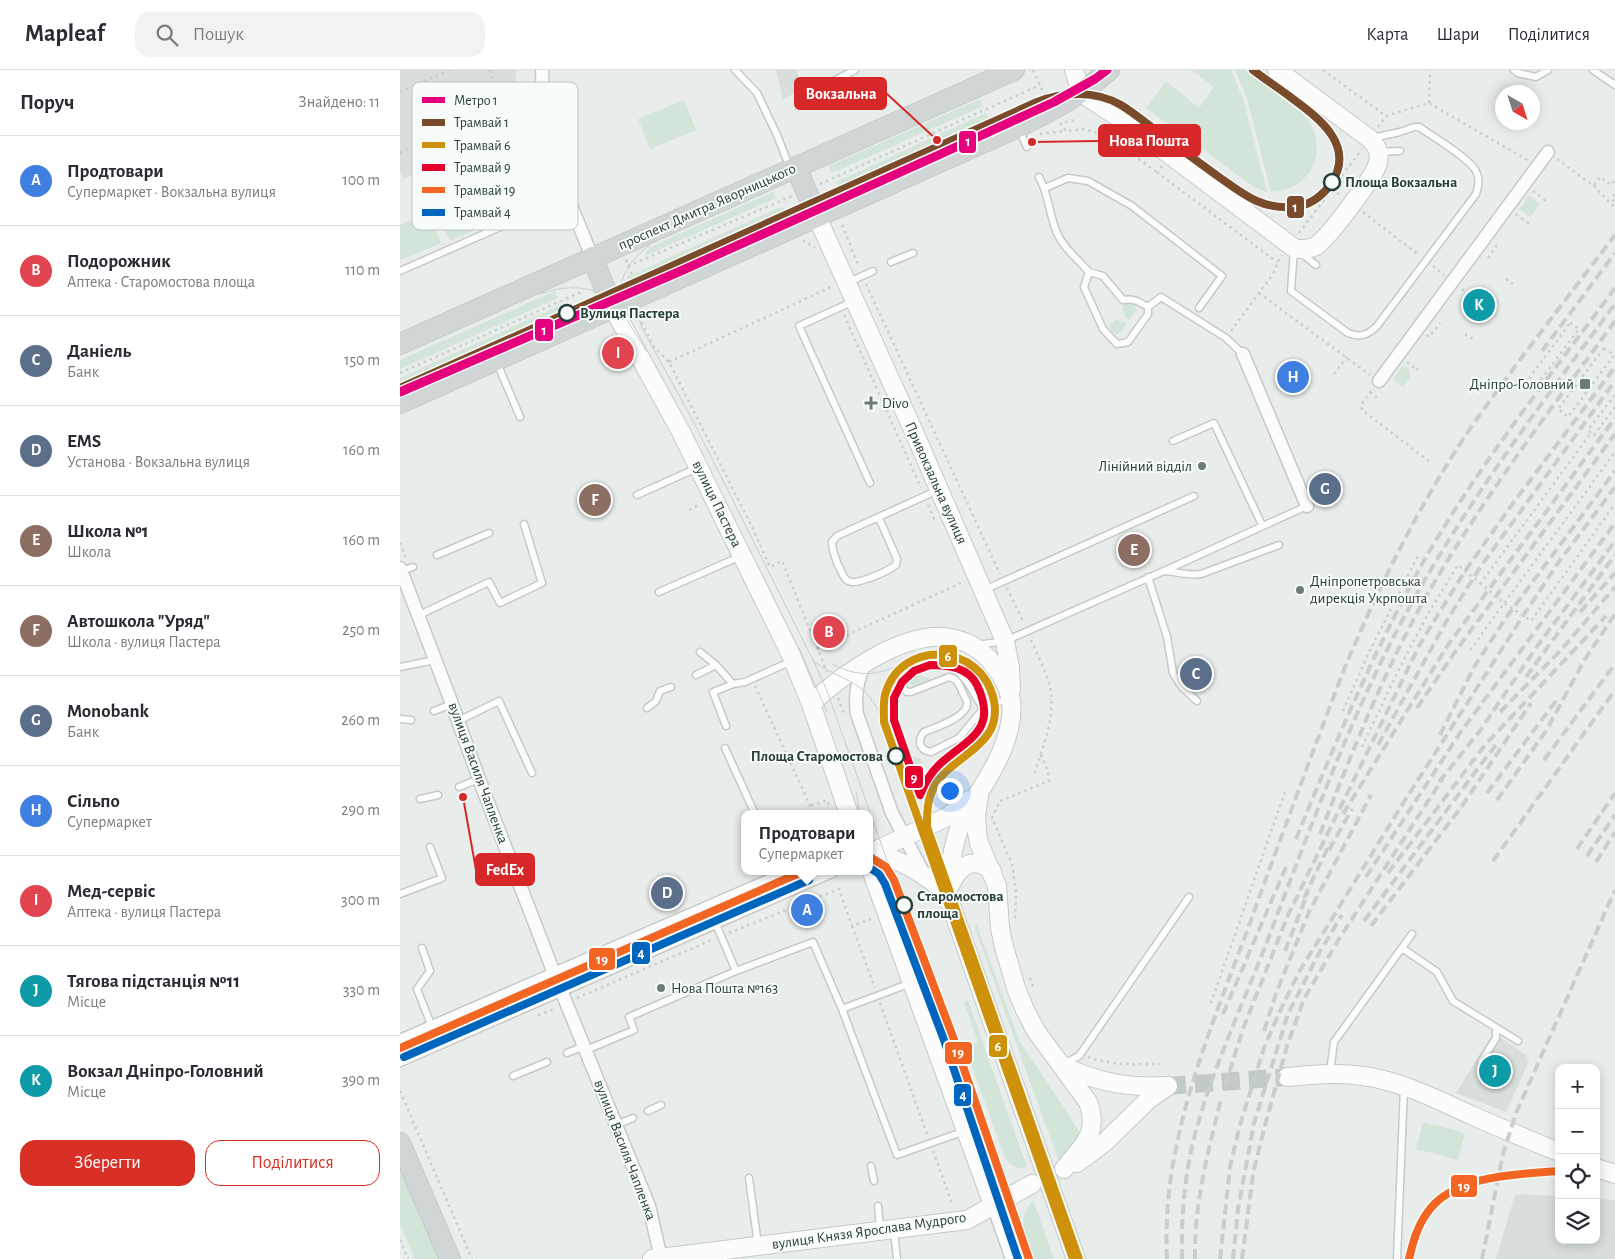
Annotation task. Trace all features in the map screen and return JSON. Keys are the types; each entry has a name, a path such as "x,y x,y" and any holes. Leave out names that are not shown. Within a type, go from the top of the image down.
{"main road":[{"name":"проспект Дмитра Яворницького","path":"400,344 1014,70"},
{"path":"1074,70 1081,93 1130,124 1292,246 1307,250 1320,242 1352,203 1375,171 1379,162 1374,145 1277,70"},
{"path":"400,404 1018,126 1056,116 1108,70"},
{"path":"793,169 806,190 817,217"},
{"name":"Привокзальна вулиця","path":"817,217 855,279 848,304 932,493 983,590 1005,640 1010,668 1010,701"},
{"path":"592,258 613,308"},
{"name":"вулиця Пастера","path":"613,308 698,467 793,661 811,704"},
{"path":"849,810 811,704 865,662 907,643 931,637 946,637 960,640 973,646 993,663 1005,685 1010,701 1009,724 1004,743 990,775 970,803 962,821 954,843 947,894 1076,1259"},
{"path":"873,852 947,817 965,804 980,789"},
{"path":"980,789 976,815 977,832 984,857 992,871 998,894 1004,947 1016,988 1036,1031 1088,1102 1092,1114 1091,1133 1064,1169 1078,1162 1105,1142 1148,1100 1168,1086 1140,1087 1118,1085 1087,1077 1062,1065"},
{"path":"873,855 886,857 925,876 947,894"},
{"path":"947,894 953,878 964,866 976,863 982,864 992,871"},
{"path":"873,875 993,1205"},
{"path":"1287,1077 1330,1073 1363,1076 1404,1086 1555,1150"},
{"path":"400,1143 450,1259"},
{"path":"1600,1169 1615,1174"},
{"name":"вулиця Князя Ярослава Мудрого","path":"657,1258 967,1220 1032,1184"}],"street":[{"path":"1379,381 1548,152"},
{"path":"578,223 592,258"},
{"path":"1243,354 1307,506"},
{"name":"вулиця Василя Чапленка","path":"405,569 419,615 479,779 649,1206 657,1258"},
{"path":"865,662 856,684 855,700 857,714 892,813 925,876"},
{"path":"400,1041 709,908 779,875"},
{"path":"400,1060 823,875"},
{"path":"993,1205 1012,1259"}],"lane":[{"path":"735,70 757,93 793,169"},
{"path":"820,88 855,70"},
{"path":"1514,70 1518,73 1536,76 1548,70"},
{"path":"1593,70 1615,85"},
{"path":"1018,126 1027,148"},
{"path":"1292,246 1291,290 1348,333 1355,336 1364,336 1371,332 1476,194 1479,185 1475,170 1470,164 1419,127 1414,126 1374,145"},
{"path":"1374,145 1400,151"},
{"path":"1039,178 1045,188 1057,232 1067,250 1089,272 1103,276 1123,300 1136,300 1148,307"},
{"path":"1045,188 1068,178 1088,181 1132,206 1222,276 1198,308"},
{"path":"400,271 493,230"},
{"path":"1292,246 1316,265"},
{"path":"891,262 913,254"},
{"path":"855,279 872,270"},
{"path":"1089,272 1084,287 1103,329 1117,344 1128,342 1148,314 1148,307"},
{"path":"1148,307 1161,297 1226,338 1243,354"},
{"path":"848,304 799,326 870,483"},
{"path":"496,360 520,416"},
{"path":"1173,440 1214,423 1262,526"},
{"path":"637,495 698,467"},
{"path":"879,518 897,559 896,565 856,583 850,583 844,578 832,549 832,542 837,536 932,493"},
{"path":"983,590 1194,496"},
{"path":"973,646 1005,640 1307,506"},
{"path":"419,615 489,582 500,603 542,583 524,524"},
{"path":"437,556 489,533"},
{"path":"1164,571 1193,576 1278,545"},
{"path":"659,592 742,555"},
{"path":"1148,577 1167,636 1173,673 1181,686 1198,700"},
{"path":"700,652 716,665 733,684"},
{"path":"400,666 435,660"},
{"path":"726,726 713,692 733,684 745,682 793,661"},
{"path":"983,709 963,675 948,665 940,664 920,668 904,680 902,684 907,692 911,692 949,677 955,679 966,702 964,712 959,716 924,732 920,744 921,748 927,752 938,750 959,738 983,709 994,702 1010,701"},
{"path":"696,675 716,665"},
{"path":"647,708 656,701 660,691 671,687"},
{"path":"458,721 499,701 532,773"},
{"path":"434,711 452,704"},
{"path":"400,719 411,720"},
{"path":"725,748 753,810"},
{"path":"459,787 479,779"},
{"path":"420,799 438,795"},
{"path":"400,894 442,878 430,847"},
{"path":"1062,1065 1081,1054 1190,897"},
{"path":"709,908 736,971"},
{"path":"1330,1073 1334,1042 1412,934"},
{"path":"567,1053 634,1030 629,1017 736,971 813,942 842,1009 897,1155 967,1131"},
{"path":"422,948 430,971 417,989 432,1027"},
{"path":"1402,948 1437,972 1453,1001 1518,1041"},
{"path":"842,1009 912,983"},
{"path":"1481,1062 1496,1038 1496,1028"},
{"path":"513,1076 547,1062"},
{"path":"1397,1259 1404,1086"},
{"path":"648,1111 661,1105"},
{"path":"616,1125 633,1118"},
{"path":"871,1166 874,1181"},
{"path":"749,1178 759,1246"},
{"path":"878,1206 896,1259"}],"path":[{"path":"422,82 449,70"},
{"path":"1033,70 1066,132 1084,129 1107,136 1278,262"},
{"path":"1323,70 1386,116 1429,103 1538,166"},
{"path":"1429,103 1430,70"},
{"path":"628,266 806,190 1040,85"},
{"path":"400,92 412,87"},
{"path":"1226,338 1274,274 1278,262 1374,145"},
{"path":"400,153 412,147"},
{"path":"1158,173 1164,164 1159,160"},
{"path":"1562,163 1594,186 1615,208"},
{"path":"1594,186 1600,177 1611,185 1615,180"},
{"path":"1535,193 1545,200 1546,198"},
{"path":"1615,194 1612,199 1615,202"},
{"path":"1352,203 1453,281"},
{"path":"1519,216 1527,224"},
{"path":"841,225 855,279 1027,630 1050,687 1050,718 1041,755 1034,774"},
{"path":"804,241 814,247 818,255"},
{"path":"624,256 635,283"},
{"path":"1506,279 1513,284"},
{"path":"669,362 831,287 848,304 932,493 940,531"},
{"path":"1463,290 1469,295"},
{"path":"400,373 581,292"},
{"path":"1259,293 1379,381 1361,405 1362,410 1430,462"},
{"path":"646,309 640,319 654,347 669,362 754,529 770,567 782,561 817,649 963,583 959,575"},
{"path":"1570,322 1579,329 1533,390 1525,384 1570,322"},
{"path":"1465,334 1473,339"},
{"path":"1604,348 1614,355 1568,416 1558,409 1604,348"},
{"path":"1334,374 1346,357"},
{"path":"1409,364 1417,370 1418,368"},
{"path":"1370,392 1377,398"},
{"path":"1591,433 1588,430 1615,395"},
{"path":"1591,433 1594,435 1615,407"},
{"path":"1480,584 1591,433"},
{"path":"1470,650 1615,452"},
{"path":"689,510 700,504"},
{"path":"1362,747 1403,661 1428,614 1458,565 1530,622 1615,504"},
{"path":"1343,712 1369,652 1419,554"},
{"path":"752,679 812,810"},
{"path":"1015,918 1016,892 1012,864 992,818 1000,801 1049,782 1048,770 1041,755"},
{"path":"1211,1003 1286,789"},
{"path":"811,806 827,800 829,806"},
{"path":"580,1006 576,998 721,936 839,889 953,1206"},
{"path":"852,926 871,919"},
{"path":"1029,976 1036,994"},
{"path":"536,1015 555,1008 558,1016"},
{"path":"1081,1054 1097,1060 1126,1064 1160,1064"},
{"path":"400,1091 472,1259"},
{"path":"400,1240 408,1259"}],"shaded area":[{"path":"400,70 517,70 515,82 412,82 412,175 403,179 400,172"},
{"path":"776,70 797,70 801,90 783,99"},
{"path":"1490,1038 1501,1038 1526,1055 1529,1061 1506,1112 1456,1093"},
{"path":"1515,1194 1555,1196 1555,1244 1600,1244 1600,1199 1615,1200 1615,1259 1496,1259"}],"green space":[{"path":"1192,70 1231,70 1243,99 1267,192 1254,187 1146,108 1166,81 1199,108 1214,87"},
{"path":"1235,70 1245,70 1302,113 1311,125 1316,138 1317,151 1314,163 1308,174 1286,190 1271,192 1247,98"},
{"path":"980,99 983,106 832,173 829,166"},
{"path":"684,100 696,130 650,149 638,119"},
{"path":"986,113 992,125 840,191 836,182"},
{"path":"773,192 776,198 647,255 646,252 653,246"},
{"path":"1529,196 1540,204 1530,217 1519,209"},
{"path":"778,208 783,208 784,211 626,282 627,277"},
{"path":"412,220 412,230 436,230 441,243 400,260 400,225"},
{"path":"445,230 475,230 450,241"},
{"path":"555,291 558,298 400,369 400,360"},
{"path":"1129,302 1134,304 1137,310 1130,319 1126,318 1123,311 1123,304"},
{"path":"561,305 563,310 400,384 400,378"},
{"path":"1116,320 1127,323 1122,331 1117,334 1112,332 1109,325"},
{"path":"1404,365 1410,370 1410,378 1403,387 1393,379"},
{"path":"929,658 949,660 965,667 978,679 988,696 980,693 968,674 960,666 950,661 930,661 920,664 896,685 893,685 909,668"},
{"path":"917,674 932,680 915,687 909,683 909,679"},
{"path":"990,711 984,733 972,748 939,773 928,785 919,790 907,757 911,756 921,759 923,763 916,767 920,775 955,757 953,750 956,750 959,755 983,733 979,728 980,723 983,716"},
{"path":"977,925 1019,1040 1079,1131 1079,1136 1073,1149 1059,1162 974,926"},
{"path":"968,1001 1027,1167 1014,1167 1005,1158 965,1047 978,1042 964,1002"},
{"path":"1423,1122 1465,1133 1458,1160 1416,1149"},
{"path":"400,1166 440,1257 435,1259 415,1259 400,1224"},
{"path":"1033,1200 1054,1259 1033,1259 1025,1236 1023,1222 1024,1215"}],"tunnel":[{"path":"1168,1086 1287,1077"}],"tram line":[{"name":"1","path":"400,388 1037,102 1058,96 1079,94 1111,100 1131,111 1228,184 1253,200 1271,206 1293,207 1304,205 1324,193 1331,184 1338,170 1337,146 1331,135 1314,115 1253,70"},
{"path":"646,351 621,305 620,287 631,263 650,245"},
{"path":"667,269 651,280 641,293 638,309 642,328 692,419 814,662 827,691 869,810"},
{"path":"540,294 563,288 584,288 605,295 625,307"},
{"path":"799,648 827,712"},
{"name":"6","path":"1073,1259 884,722 885,695 893,676 907,664 923,656 941,654 958,658 974,667 986,681 994,701 995,717 991,729 983,740 942,776 934,787 927,811 927,827 1079,1259"},
{"path":"832,664 853,672 872,673 881,672 911,660"},
{"path":"814,662 866,692 879,712 885,728"},
{"name":"9","path":"930,665 957,668 968,674 977,685 983,700 984,712 978,731 934,770 920,795 894,720 894,698 902,682 914,671 930,665"},
{"path":"891,728 917,799 921,829"},
{"path":"856,792 859,810"},
{"path":"873,821 894,880"},
{"name":"19","path":"873,859 886,867 894,880 953,1037 1029,1259"},
{"name":"4","path":"873,870 879,874 885,884 944,1040 1018,1259"},
{"name":"19","path":"400,1048 795,875"},
{"path":"400,1054 811,875"},
{"name":"4","path":"404,1057 809,880"},
{"name":"19","path":"1409,1259 1416,1235 1427,1213 1438,1200 1452,1191 1487,1179 1525,1173 1555,1171"}],"railway":[{"path":"1167,1259 1167,1217 1171,1175 1179,1133 1202,1052 1345,667 1388,572 1420,511 1455,452 1508,375 1615,235"},
{"path":"1542,351 1615,253"},
{"path":"1296,839 1356,696 1407,591 1426,557 1493,453 1615,288"},
{"path":"1182,1259 1183,1209 1187,1175 1193,1143 1204,1105 1219,1061 1314,818 1370,685 1391,641 1436,560 1484,485 1615,304"},
{"path":"1320,834 1355,745 1394,658 1423,602 1467,529 1615,321"},
{"path":"1225,1086 1243,1029 1288,915 1420,644 1465,571 1615,367"},
{"path":"1378,745 1446,622 1481,566 1615,381"},
{"path":"1343,814 1448,645 1615,418"},
{"path":"1417,708 1455,652 1615,434"},
{"path":"1440,735 1474,667 1508,615 1615,471"},
{"path":"1220,1259 1230,1167 1240,1125 1264,1048 1299,972 1402,805 1523,616 1558,563 1615,487"},
{"path":"1366,877 1460,733 1615,523"},
{"path":"1439,782 1479,732 1538,645 1615,541"},
{"path":"1526,677 1615,555"},
{"path":"1580,612 1615,573"},
{"path":"1500,712 1561,650 1615,587"},
{"path":"1497,800 1546,731 1585,659 1615,614"},
{"path":"1388,873 1485,745 1606,616"},
{"path":"1544,760 1615,664"},
{"path":"1493,861 1615,690"},
{"path":"1487,793 1558,698"},
{"path":"1371,926 1462,806 1531,703"},
{"path":"1364,921 1496,745"},
{"path":"1242,1259 1253,1174 1287,1046 1304,999 1339,939 1443,778"},
{"path":"1577,849 1615,793"},
{"path":"1264,1031 1277,991 1309,912 1371,795"},
{"path":"1329,850 1352,809"},
{"path":"1587,856 1615,815"},
{"path":"1596,862 1615,832"},
{"path":"1304,898 1330,843"},
{"path":"1223,1014 1286,867"},
{"path":"1482,1259 1503,1154 1516,1113 1615,890"},
{"path":"1285,951 1308,892"},
{"path":"1233,1259 1238,1209 1254,1123 1288,1014 1319,953 1342,915"},
{"path":"1195,1259 1199,1198 1221,1099"}],"metro line":[{"name":"1","path":"400,392 683,270 943,153 1054,102 1095,79 1107,70"}],"place":[{"name":"Вокзальна","path":"937,140"},
{"name":"Нова Пошта","path":"1032,142"},
{"name":"Площа Вокзальна","path":"1332,182"},
{"name":"Вокзал Днiпро-Головний","path":"1479,305"},
{"name":"Вулиця Пастера","path":"567,313"},
{"name":"Мед-сервіс","path":"618,353"},
{"name":"Сільпо","path":"1293,377"},
{"name":"Дніпро-Головний","path":"1585,384"},
{"name":"Divo","path":"871,403"},
{"name":"Лінійний відділ","path":"1202,466"},
{"name":"Monobank","path":"1325,489"},
{"name":"Автошкола \"Уряд\"","path":"595,500"},
{"name":"Школа №1","path":"1134,550"},
{"name":"Дніпропетровська дирекція Укрпошта","path":"1300,590"},
{"name":"Подорожник","path":"829,632"},
{"name":"Даніель","path":"1196,674"},
{"name":"Площа Старомостова","path":"896,756"},
{"name":"FedEx","path":"463,797"},
{"name":"EMS","path":"667,893"},
{"name":"Старомостова площа","path":"904,905"},
{"name":"Продтовари","path":"807,910"},
{"name":"Нова Пошта №163","path":"661,988"},
{"name":"Тягова пiдстанцiя №11","path":"1495,1071"}]}
